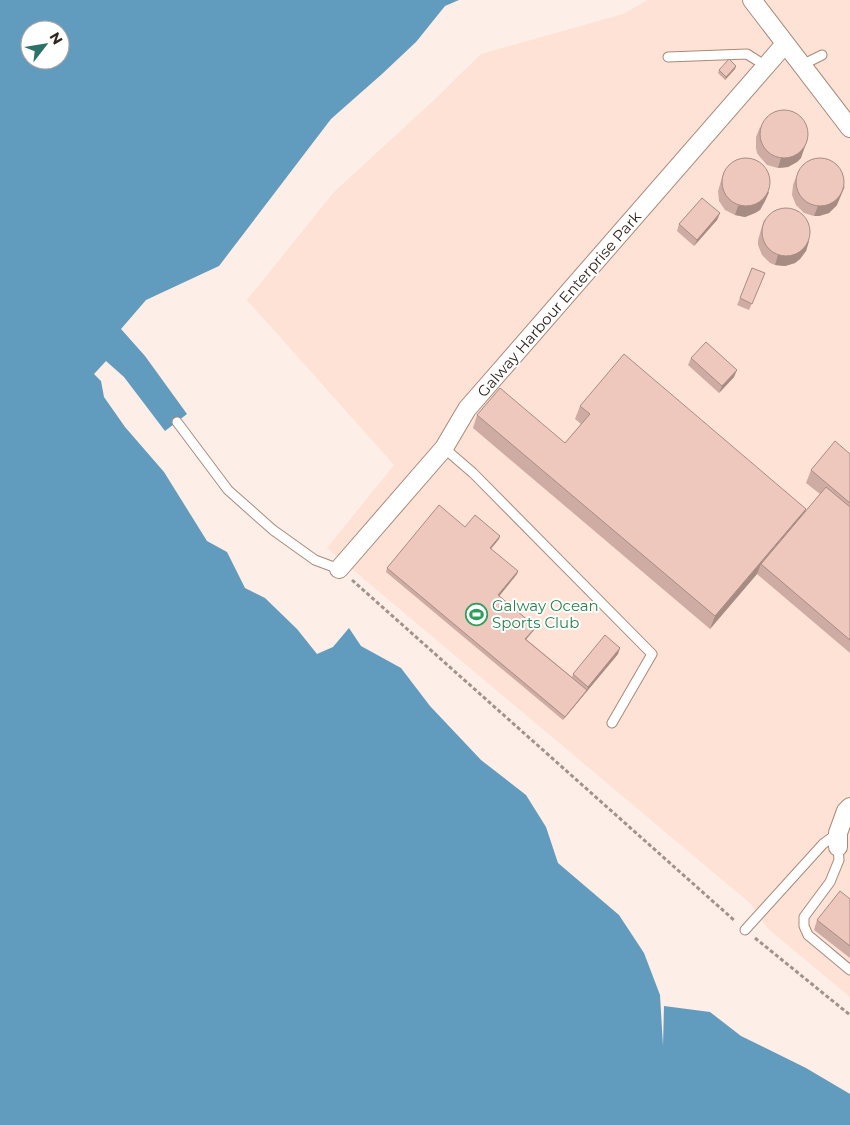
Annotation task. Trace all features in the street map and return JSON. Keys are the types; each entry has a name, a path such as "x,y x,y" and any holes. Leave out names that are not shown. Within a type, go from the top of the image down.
{"street":[{"path":"752,0 850,128"},
{"name":"Galway Harbour Enterprise Park","path":"339,569 444,448 467,409 785,44"},
{"path":"838,840 846,811 850,807"}],"lane":[{"path":"668,57 747,54 766,66"},
{"path":"802,65 822,55"},
{"path":"177,422 228,490 273,530 315,560 339,569"},
{"path":"444,448 473,472 652,654 612,723"},
{"path":"745,930 824,844 838,840 839,860 830,882 804,917 804,926 808,935 850,970"}],"path":[{"path":"339,569 745,930 850,1015"}],"shaded area":[{"path":"648,0 850,0 850,997 767,928 751,904 327,548 394,465 247,300 334,192 481,54 623,14"}],"water":[{"path":"0,0 459,0 445,6 416,42 331,119 219,266 146,300 121,329 145,356 187,414 165,431 124,377 106,361 94,374 101,381 104,397 125,427 164,472 207,541 227,552 245,588 265,598 297,629 317,654 333,647 349,628 361,646 401,668 430,706 481,760 526,795 546,827 558,863 619,915 644,953 660,995 663,1046 664,1006 710,1012 741,1036 806,1068 850,1094 850,1125 0,1125"}],"building":[{"path":"729,59 736,66 726,77 719,70"},
{"path":"779,110 789,110 798,114 804,120 807,125 807,143 798,154 789,158 779,158 770,154 764,148 760,139 760,129 764,120 770,114"},
{"path":"741,158 751,158 760,162 766,168 769,173 769,191 760,202 751,206 741,206 732,202 726,196 722,187 722,177 726,168 732,162"},
{"path":"815,158 825,158 834,162 840,168 843,173 843,191 834,202 825,206 815,206 806,202 800,196 796,187 796,177 800,168 806,162"},
{"path":"702,198 720,213 697,240 679,224"},
{"path":"781,208 791,208 800,212 806,218 809,223 809,241 800,252 791,256 781,256 772,252 766,246 762,237 762,227 766,218 772,212"},
{"path":"752,268 765,273 752,304 740,298"},
{"path":"706,342 737,370 722,386 691,358"},
{"path":"624,354 806,509 715,616 477,415 500,388 565,443 590,414 580,406"},
{"path":"835,441 850,454 850,503 811,470"},
{"path":"826,487 850,507 850,640 761,564"},
{"name":"Galway Ocean Sports Club","path":"439,505 465,527 475,515 500,536 490,548 518,571 498,595 536,627 525,639 587,690 565,717 387,568"},
{"path":"605,635 620,648 588,687 573,674"},
{"path":"840,891 850,899 850,946 817,920"}],"place":[{"name":"Galway Ocean Sports Club","path":"476,614"}]}
